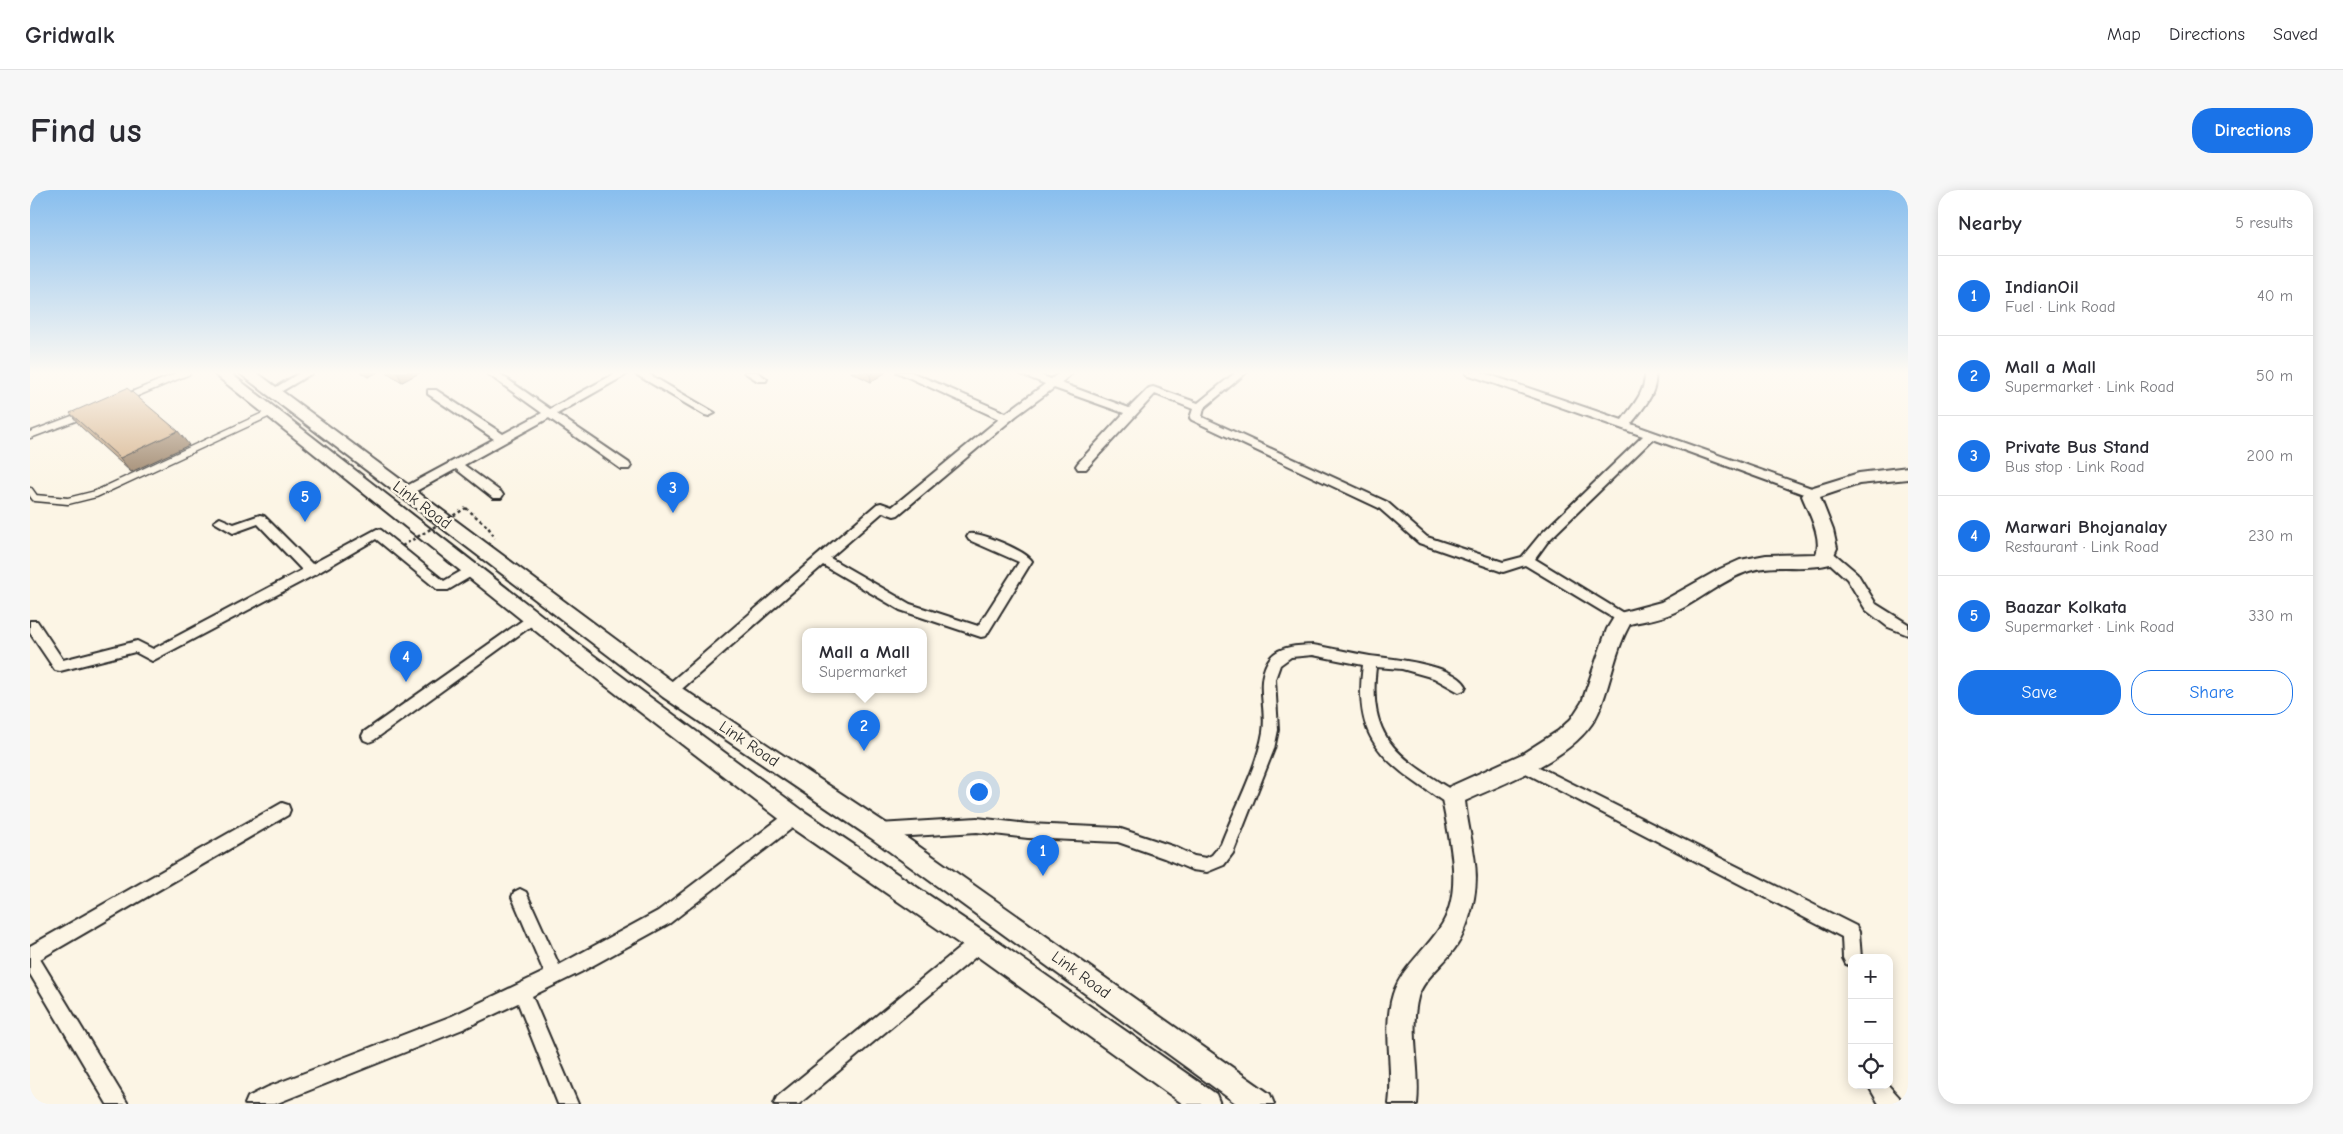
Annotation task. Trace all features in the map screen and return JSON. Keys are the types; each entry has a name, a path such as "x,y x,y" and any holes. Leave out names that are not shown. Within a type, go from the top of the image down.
{"main road":[{"name":"Link Road","path":"287,415 472,570 794,817 979,943 1206,1104"},
{"name":"Link Road","path":"291,415 405,492 670,690 879,831 1260,1104"},
{"path":"1403,1104 1406,1087 1403,1010 1406,993 1424,964 1448,938 1463,905 1467,873 1453,799 1457,794 1547,751 1573,729 1587,713 1617,628 1623,618 1666,608 1717,577 1746,565 1770,560 1814,561 1823,559 1828,548 1824,530 1811,496 1813,493 1869,475 1888,472 1908,473"}],"street":[{"path":"466,415 502,439"},
{"path":"405,492 549,415"},
{"path":"551,415 624,466"},
{"path":"999,415 1007,418"},
{"path":"670,690 881,507 894,512 1012,415"},
{"path":"1082,466 1129,415"},
{"path":"1197,415 1196,418 1383,505 1423,540 1503,567 1527,560 1544,538 1651,435"},
{"path":"1594,415 1813,493"},
{"path":"1624,425 1631,415"},
{"path":"456,464 498,495"},
{"path":"220,522 233,529 260,519 311,571"},
{"path":"31,623 60,666 137,646 152,656 311,571 377,533 443,588 472,570"},
{"path":"822,559 905,607 981,632 1026,561 1021,556 973,537"},
{"path":"1826,553 1852,576 1871,607 1893,623 1908,630"},
{"path":"1527,560 1623,618"},
{"path":"369,736 533,618"},
{"path":"879,831 977,825 1118,835 1169,852 1192,863 1207,866 1218,860 1227,848 1267,749 1271,730 1268,678 1274,662 1288,652 1313,650 1370,661 1411,666 1438,674 1459,686"},
{"path":"1370,661 1366,683 1367,706 1374,729 1382,746 1401,766 1453,799"},
{"path":"1521,764 1850,932 1852,954"},
{"path":"118,1104 30,956 282,810"},
{"path":"255,1104 275,1094 458,1023 555,976 664,917 794,817"},
{"path":"520,897 555,976"},
{"path":"784,1104 979,943"},
{"path":"522,992 568,1104"},
{"path":"1880,1089 1892,1104"}],"lane":[{"path":"30,435 81,415"},
{"path":"30,491 35,498 68,501 96,494 248,415"}],"path":[{"path":"402,546 466,508 474,514"}],"building":[{"path":"72,415 159,415 178,431 120,458"}],"place":[{"name":"Private Bus Stand","path":"673,513"},
{"name":"Baazar Kolkata","path":"305,522"},
{"name":"Marwari Bhojanalay","path":"406,682"},
{"name":"Mall a Mall","path":"864,751"},
{"name":"IndianOil","path":"1043,876"}]}
